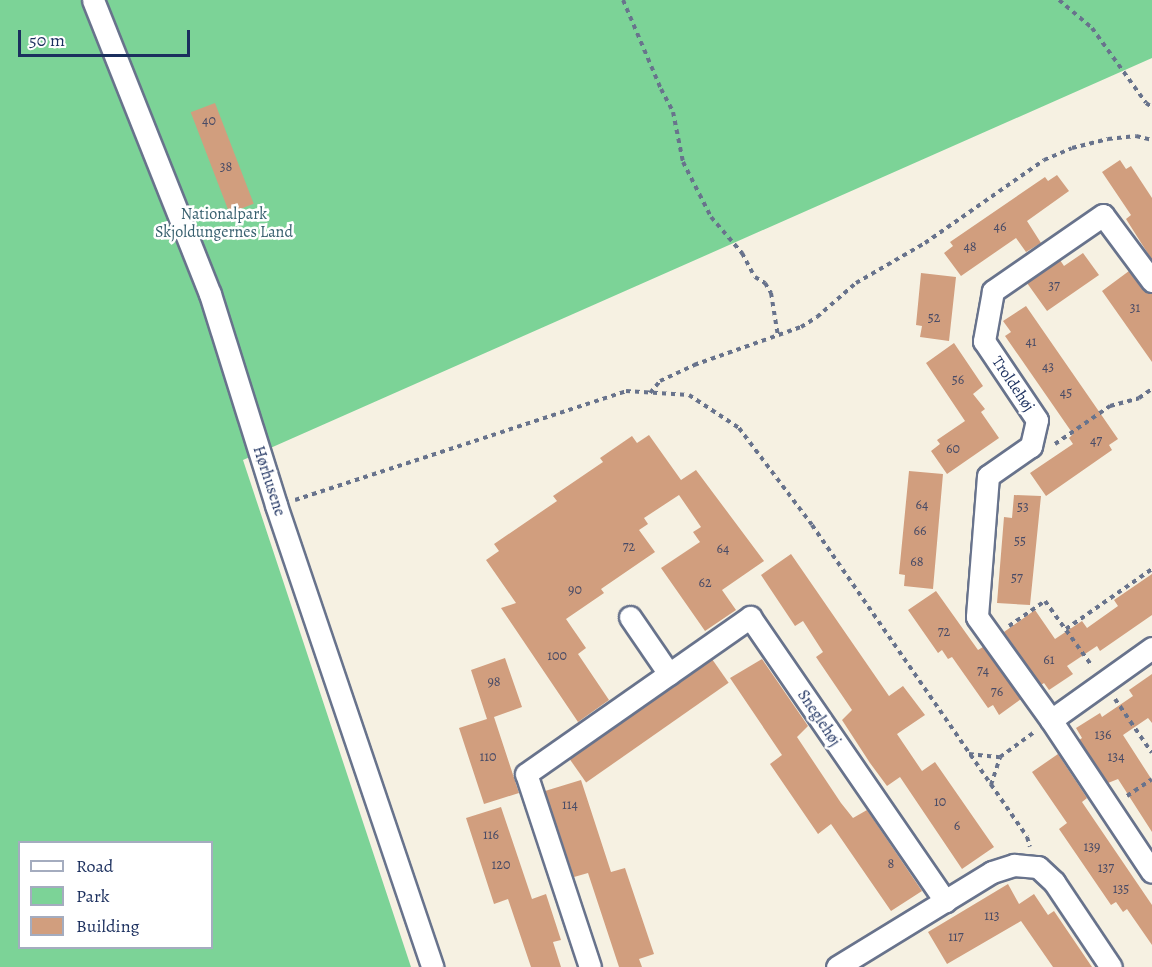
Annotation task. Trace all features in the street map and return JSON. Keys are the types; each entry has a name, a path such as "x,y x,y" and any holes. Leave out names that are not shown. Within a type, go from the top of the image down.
{"street":[{"name":"Hørhusene","path":"93,0 210,294 276,505 432,967"},
{"name":"Troldehøj","path":"1031,446 1037,420 984,341 993,291 1103,215 1152,282"},
{"path":"1031,446 988,476 977,617 1051,720 1152,872"},
{"path":"630,617 669,675"},
{"name":"Sneglehøj","path":"590,967 526,774 750,617 945,901"},
{"path":"1051,720 1152,648"},
{"path":"837,967 992,872 1014,865 1038,867 1054,882 1111,967"}],"path":[{"path":"623,0 673,112 683,162 711,217 742,253 755,277 765,283 771,293 778,336"},
{"path":"1059,0 1092,28 1146,104 1152,107"},
{"path":"650,393 660,381 694,365 778,336 817,317 856,283 925,243 1044,160 1072,148 1108,139 1136,136 1152,140"},
{"path":"1031,446 1042,453 1110,406 1139,398 1152,389"},
{"path":"276,505 626,391 689,395 739,428 812,525 1027,837 1038,867"},
{"path":"1066,629 1152,569"},
{"path":"992,638 1045,601 1152,751"},
{"path":"991,785 1000,757 1051,720"},
{"path":"969,754 1000,757"},
{"path":"1109,808 1152,779"}],"green space":[{"name":"Nationalpark Skjoldungernes Land","path":"0,0 1152,0 1152,58 243,460 411,967 0,967"}],"building":[{"path":"215,103 254,204 229,213 191,112"},
{"path":"1120,160 1126,169 1131,166 1152,198 1152,260 1126,219 1131,215 1102,172"},
{"path":"1057,175 1069,191 1027,221 1041,243 1026,252 1016,238 961,276 944,253 953,246 950,242 1045,177 1048,181"},
{"path":"1083,253 1099,275 1047,311 1027,283 1060,260 1064,266"},
{"path":"1129,271 1142,289 1152,294 1152,362 1102,291"},
{"path":"921,273 956,277 949,341 920,337 922,326 916,325"},
{"path":"1026,306 1118,439 1109,445 1112,450 1046,496 1030,473 1073,444 1069,438 1073,434 1005,336 1011,332 1003,321"},
{"path":"954,343 983,386 973,394 985,409 981,412 999,438 947,474 931,451 940,444 937,440 965,421 926,363"},
{"path":"649,435 681,480 696,470 764,561 722,590 736,610 705,631 661,568 700,542 693,532 701,527 679,495 644,518 648,524 639,530 655,552 601,589 604,593 566,619 586,648 578,654 609,700 578,722 501,608 516,603 486,560 499,551 494,544 557,501 553,496 603,462 600,458 632,436 637,443"},
{"path":"909,471 943,474 933,589 904,586 905,575 899,574"},
{"path":"1014,495 1041,496 1030,605 997,603 1004,517 1012,518"},
{"path":"791,554 889,696 903,686 925,715 897,734 922,771 935,762 994,847 962,869 900,777 887,786 870,763 842,720 852,710 816,657 823,652 803,621 795,626 761,575"},
{"path":"1152,574 1152,615 1100,651 1097,646 1067,666 1073,674 1049,690 1044,683 1041,685 1004,632 1035,610 1055,639 1082,621 1087,628 1118,606 1114,600"},
{"path":"936,591 978,650 983,647 1021,699 999,715 993,705 988,708 952,657 948,659 942,650 938,653 908,610"},
{"path":"505,658 522,707 494,717 519,793 484,804 459,728 487,719 471,670"},
{"path":"712,659 729,683 586,783 569,759"},
{"path":"762,659 808,726 797,737 841,803 853,818 867,810 922,891 891,911 831,824 818,834 770,764 782,755 730,678"},
{"path":"1152,674 1152,723 1148,718 1123,735 1152,780 1152,832 1118,779 1108,783 1079,740 1082,738 1076,728 1100,713 1102,717 1133,696 1129,690"},
{"path":"1058,754 1087,798 1082,802 1152,905 1152,945 1127,909 1123,912 1116,902 1111,905 1059,829 1067,823 1032,772"},
{"path":"581,780 611,872 625,868 654,954 639,959 642,967 619,967 588,873 574,877 545,791"},
{"path":"501,807 532,899 546,894 561,940 553,942 561,967 531,967 508,899 494,904 466,818"},
{"path":"1008,884 1019,904 1034,894 1048,915 1054,911 1092,967 1053,967 1021,921 947,964 928,932"}]}
